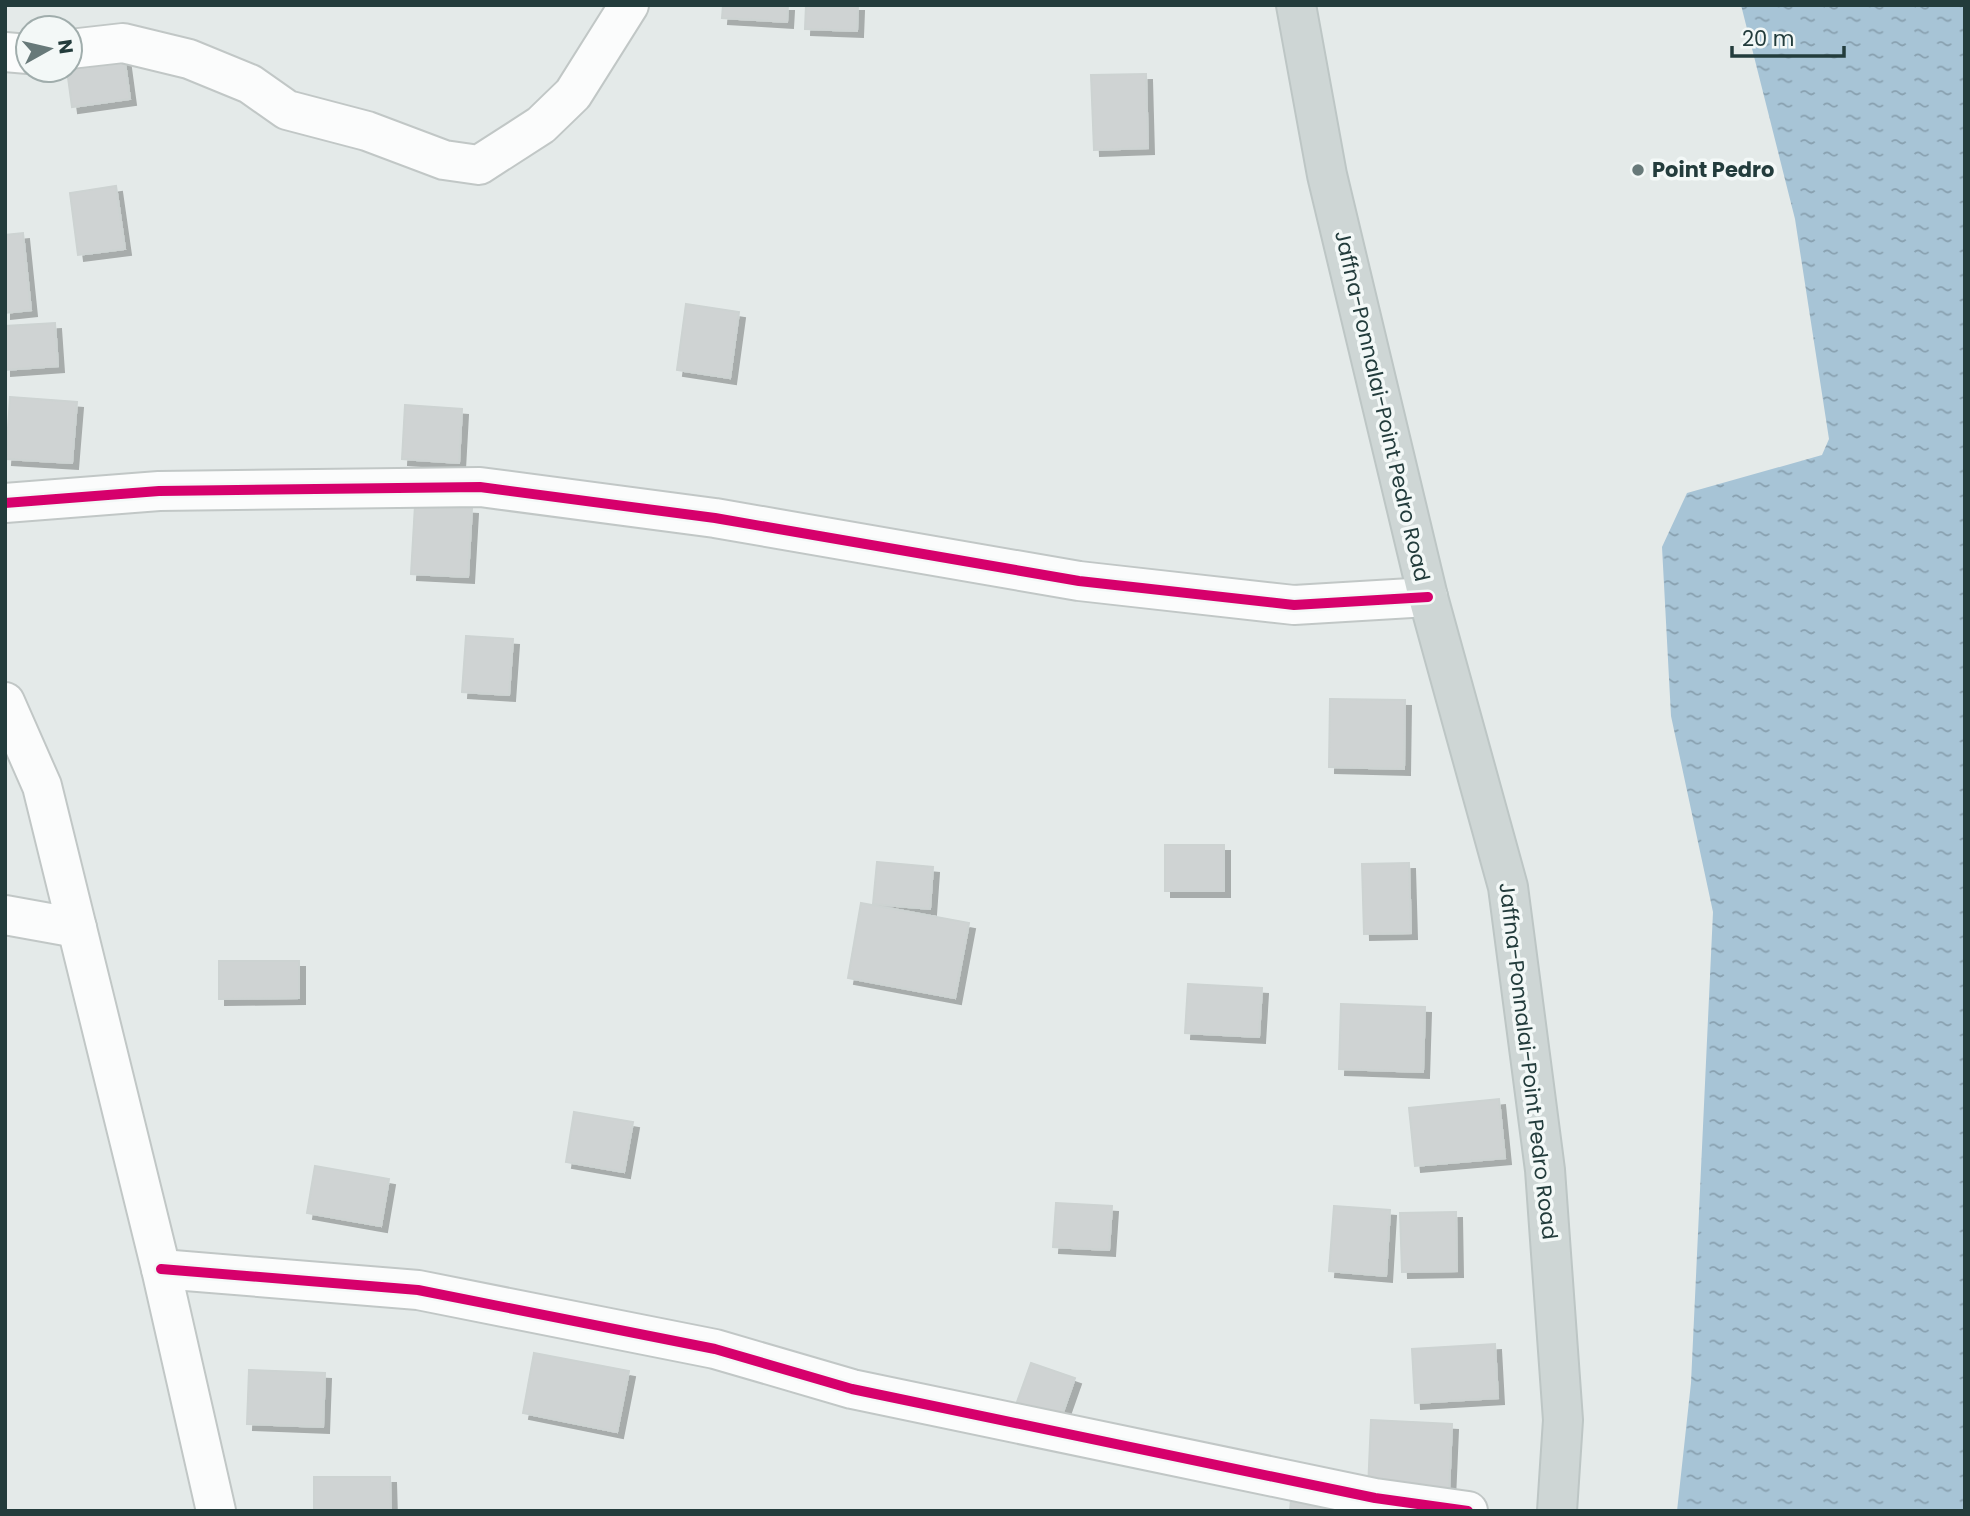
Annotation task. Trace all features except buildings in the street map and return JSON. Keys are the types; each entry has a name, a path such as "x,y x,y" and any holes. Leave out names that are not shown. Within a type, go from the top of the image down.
{"main road":[{"name":"Jaffna-Ponnalai-Point Pedro Road","path":"1296,5 1327,175 1428,597 1510,900 1545,1170 1563,1420 1557,1511"}],"street":[{"path":"84,47 123,43 189,59 250,84 287,110 367,131 444,160 479,165 541,125 573,94 629,5"},
{"path":"5,503 159,491 480,487 715,518 1079,581 1294,605 1428,597"},
{"path":"5,702 42,786 161,1269 216,1511"},
{"path":"5,915 77,928"},
{"path":"161,1269 418,1290 715,1349 852,1389 1375,1498 1468,1511"}],"water":[{"path":"1741,5 1965,5 1965,1511 1677,1511 1691,1383 1713,912 1671,716 1662,547 1687,493 1822,455 1829,439 1795,219"}],"cycle path":[{"path":"5,503 159,491 480,487 715,518 1079,581 1294,605 1428,597"},
{"path":"161,1269 418,1290 715,1349 852,1389 1375,1498 1468,1511"}],"place":[{"name":"Point Pedro","path":"1638,170"}]}
